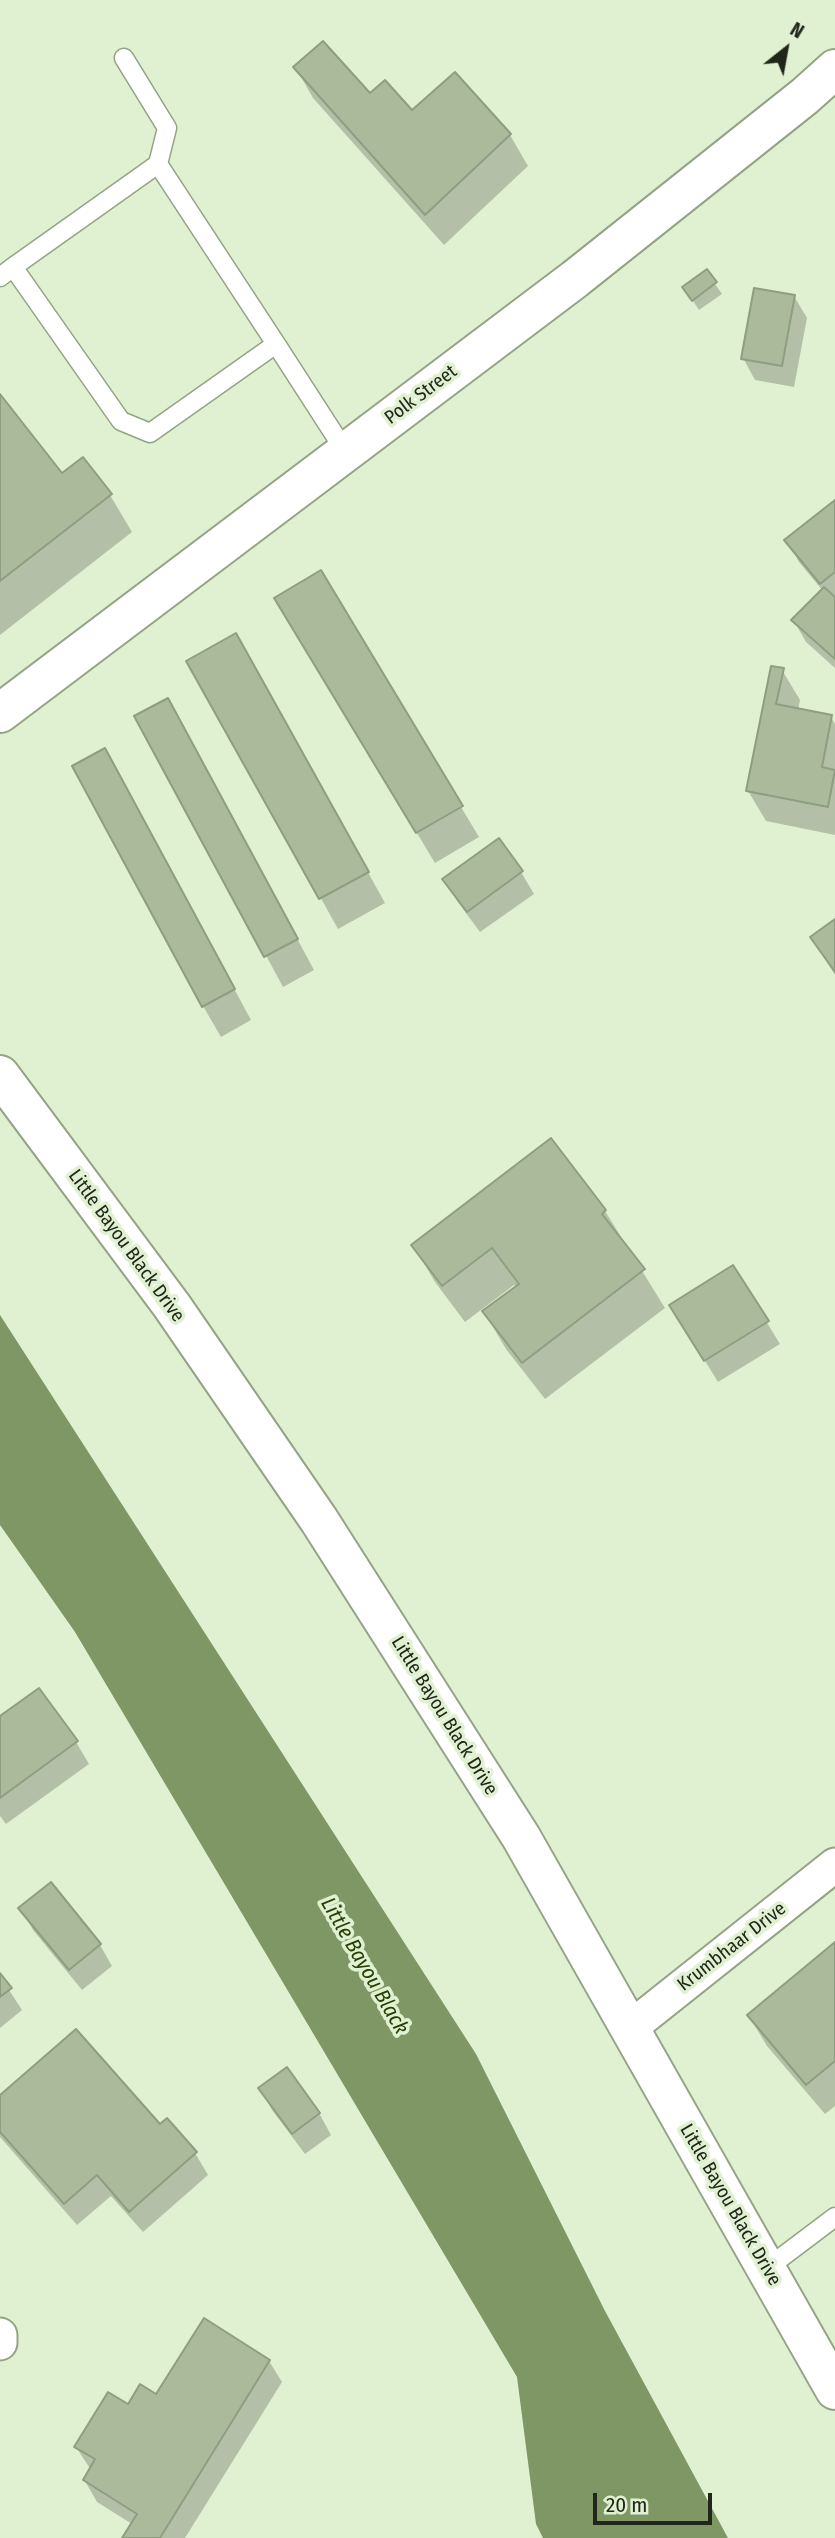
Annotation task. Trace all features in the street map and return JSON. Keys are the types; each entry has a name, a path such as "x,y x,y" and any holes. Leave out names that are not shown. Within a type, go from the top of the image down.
{"main road":[{"name":"Polk Street","path":"0,713 575,279 835,69"},
{"name":"Little Bayou Black Drive","path":"0,1075 172,1306 319,1520 521,1837 835,2390"}],"street":[{"name":"Krumbhaar Drive","path":"629,2028 835,1865"},
{"path":"0,2335 0,2343"}],"lane":[{"path":"124,58 167,128 159,164 7,272 121,421 150,433 276,344"},
{"path":"159,164 345,451"},
{"path":"766,2269 835,2217"}],"water":[{"name":"Little Bayou Black","path":"0,1315 476,2054 605,2311 728,2538 543,2538 536,2524 517,2377 75,1632 0,1525"}],"building":[{"path":"323,41 370,93 385,80 412,110 455,72 511,134 425,215 293,67"},
{"path":"707,269 717,282 692,301 682,287"},
{"path":"754,288 795,295 782,366 741,359"},
{"path":"0,394 62,473 83,457 112,494 0,581"},
{"path":"835,500 835,572 820,584 784,540"},
{"path":"321,570 463,806 416,833 274,598"},
{"path":"824,587 835,597 835,659 791,620"},
{"path":"236,633 369,872 319,899 186,661"},
{"path":"771,666 784,668 776,704 832,715 822,767 835,770 828,807 746,791"},
{"path":"168,698 298,939 264,957 134,716"},
{"path":"105,748 235,989 202,1007 72,766"},
{"path":"499,838 523,871 467,912 442,879"},
{"path":"835,919 835,972 810,937"},
{"path":"551,1138 606,1210 602,1214 645,1269 522,1363 482,1311 519,1284 492,1248 442,1286 411,1245"},
{"path":"733,1265 769,1321 704,1361 669,1305"},
{"path":"39,1688 78,1741 0,1798 0,1716"},
{"path":"51,1882 101,1944 69,1970 18,1908"},
{"path":"835,1942 835,2061 806,2085 747,2015"},
{"path":"0,1973 12,1988 0,1997"},
{"path":"76,2029 160,2124 167,2118 197,2152 129,2212 97,2175 64,2204 0,2132 0,2095"},
{"path":"287,2067 320,2113 292,2134 258,2088"},
{"path":"204,2318 270,2360 160,2538 122,2538 137,2514 83,2480 95,2459 74,2447 108,2392 128,2404 140,2384 156,2394"}]}
